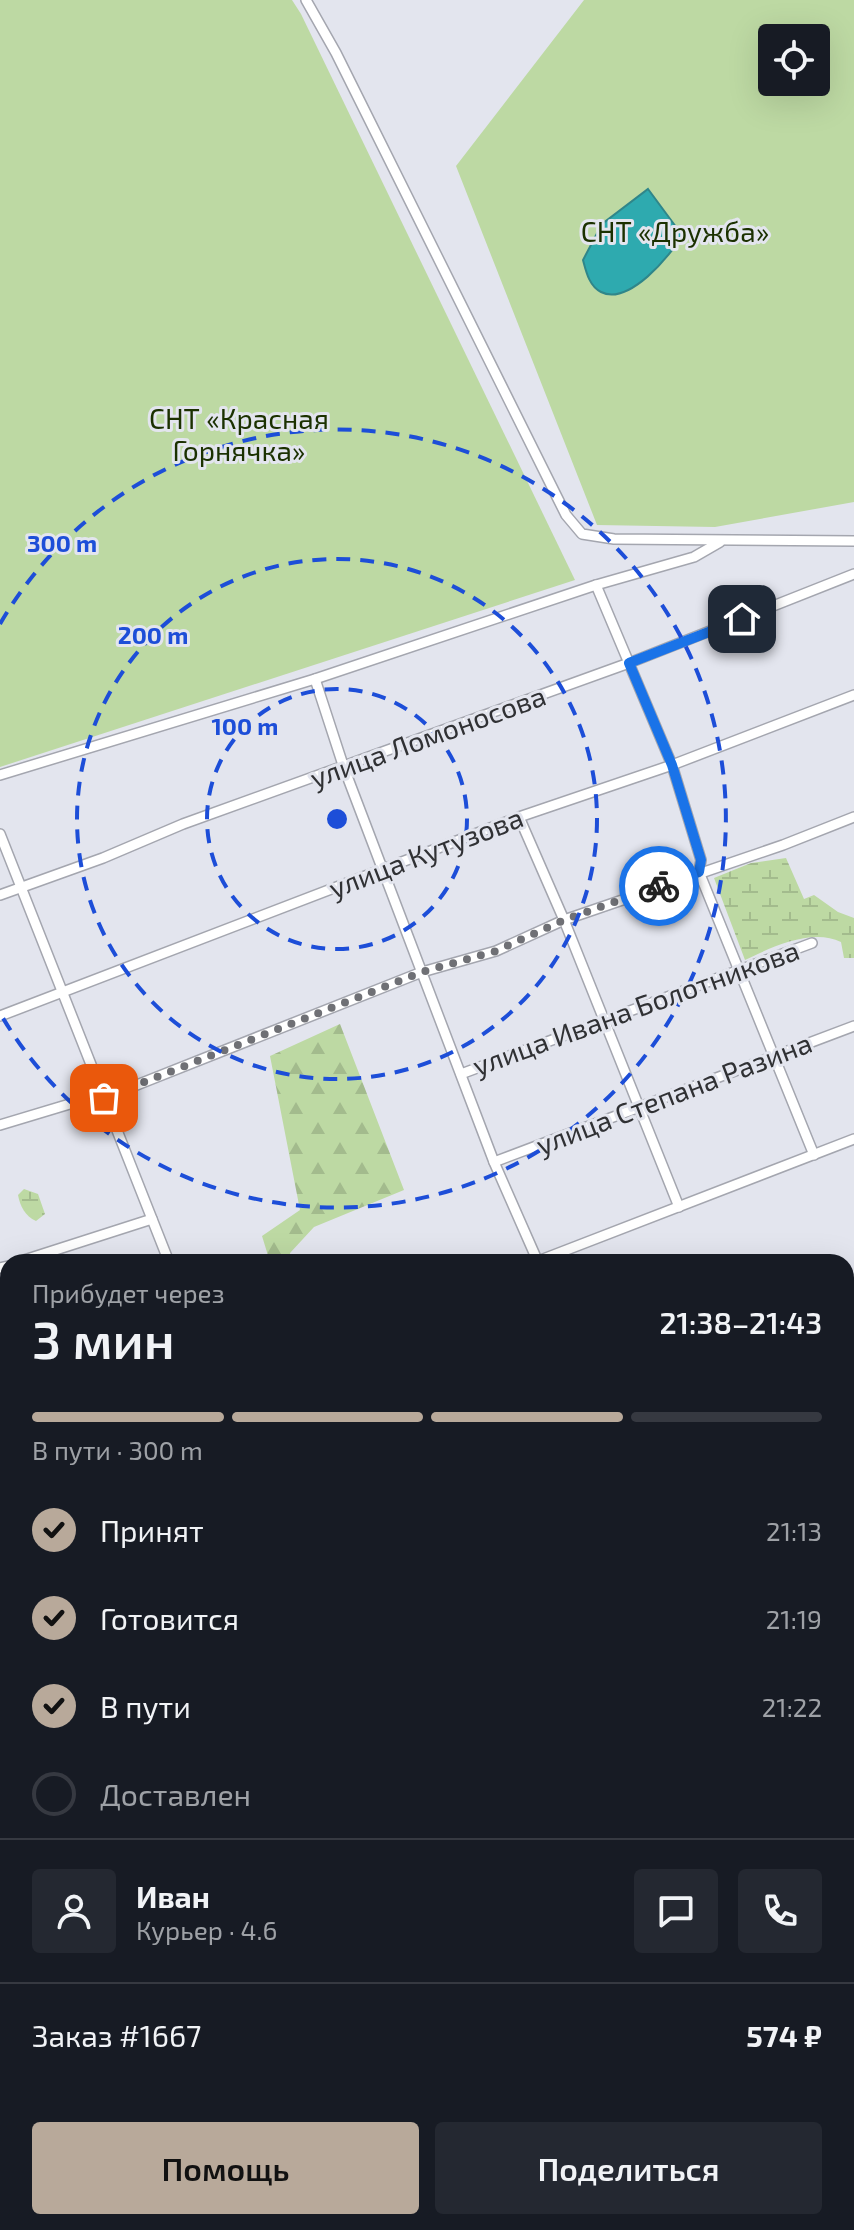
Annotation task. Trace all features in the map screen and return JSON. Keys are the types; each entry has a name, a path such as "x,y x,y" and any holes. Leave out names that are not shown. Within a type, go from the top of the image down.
{"street":[{"path":"306,0 336,53 549,483 582,534 614,539 854,541"},
{"path":"0,775 315,679 596,585 694,557 723,541"},
{"name":"улица Ломоносова","path":"0,895 103,858 183,824 629,663 854,574"},
{"path":"596,585 672,765 701,860 699,872 814,1155"},
{"path":"315,679 344,768 494,1162 534,1254"},
{"name":"улица Кутузова","path":"0,1016 519,817 672,765 854,695"},
{"path":"519,817 564,920 679,1207"},
{"path":"0,1125 83,1100 104,1098 422,972 496,951 564,920 783,845 854,817"},
{"path":"0,834 166,1254"},
{"name":"улица Ивана Болотникова","path":"461,1074 812,943"},
{"name":"улица Степана Разина","path":"494,1162 854,1026"},
{"path":"559,1254 854,1139"},
{"path":"43,1254 152,1219"}],"green space":[{"name":"СНТ «Красная Горнячка»","path":"0,0 292,0 575,580 0,767"},
{"name":"СНТ «Дружба»","path":"584,0 854,0 854,502 715,527 597,525 456,166"},
{"path":"786,858 804,899 814,895 838,912 854,918 854,958 844,958 841,942 818,937 792,941 745,960 714,878 751,863"},
{"path":"340,1024 404,1190 314,1227 290,1254 268,1254 262,1236 300,1210 270,1056"},
{"path":"24,1189 38,1194 45,1214 36,1221 20,1203 18,1195"}],"water":[{"path":"648,189 682,235 659,266 636,286 624,292 601,292 591,282 583,260 602,224"}],"way so far":[{"path":"104,1098 422,972 496,951 564,920 659,886"}],"route":[{"path":"659,886 699,872 701,860 672,765 629,663 742,619"}]}
